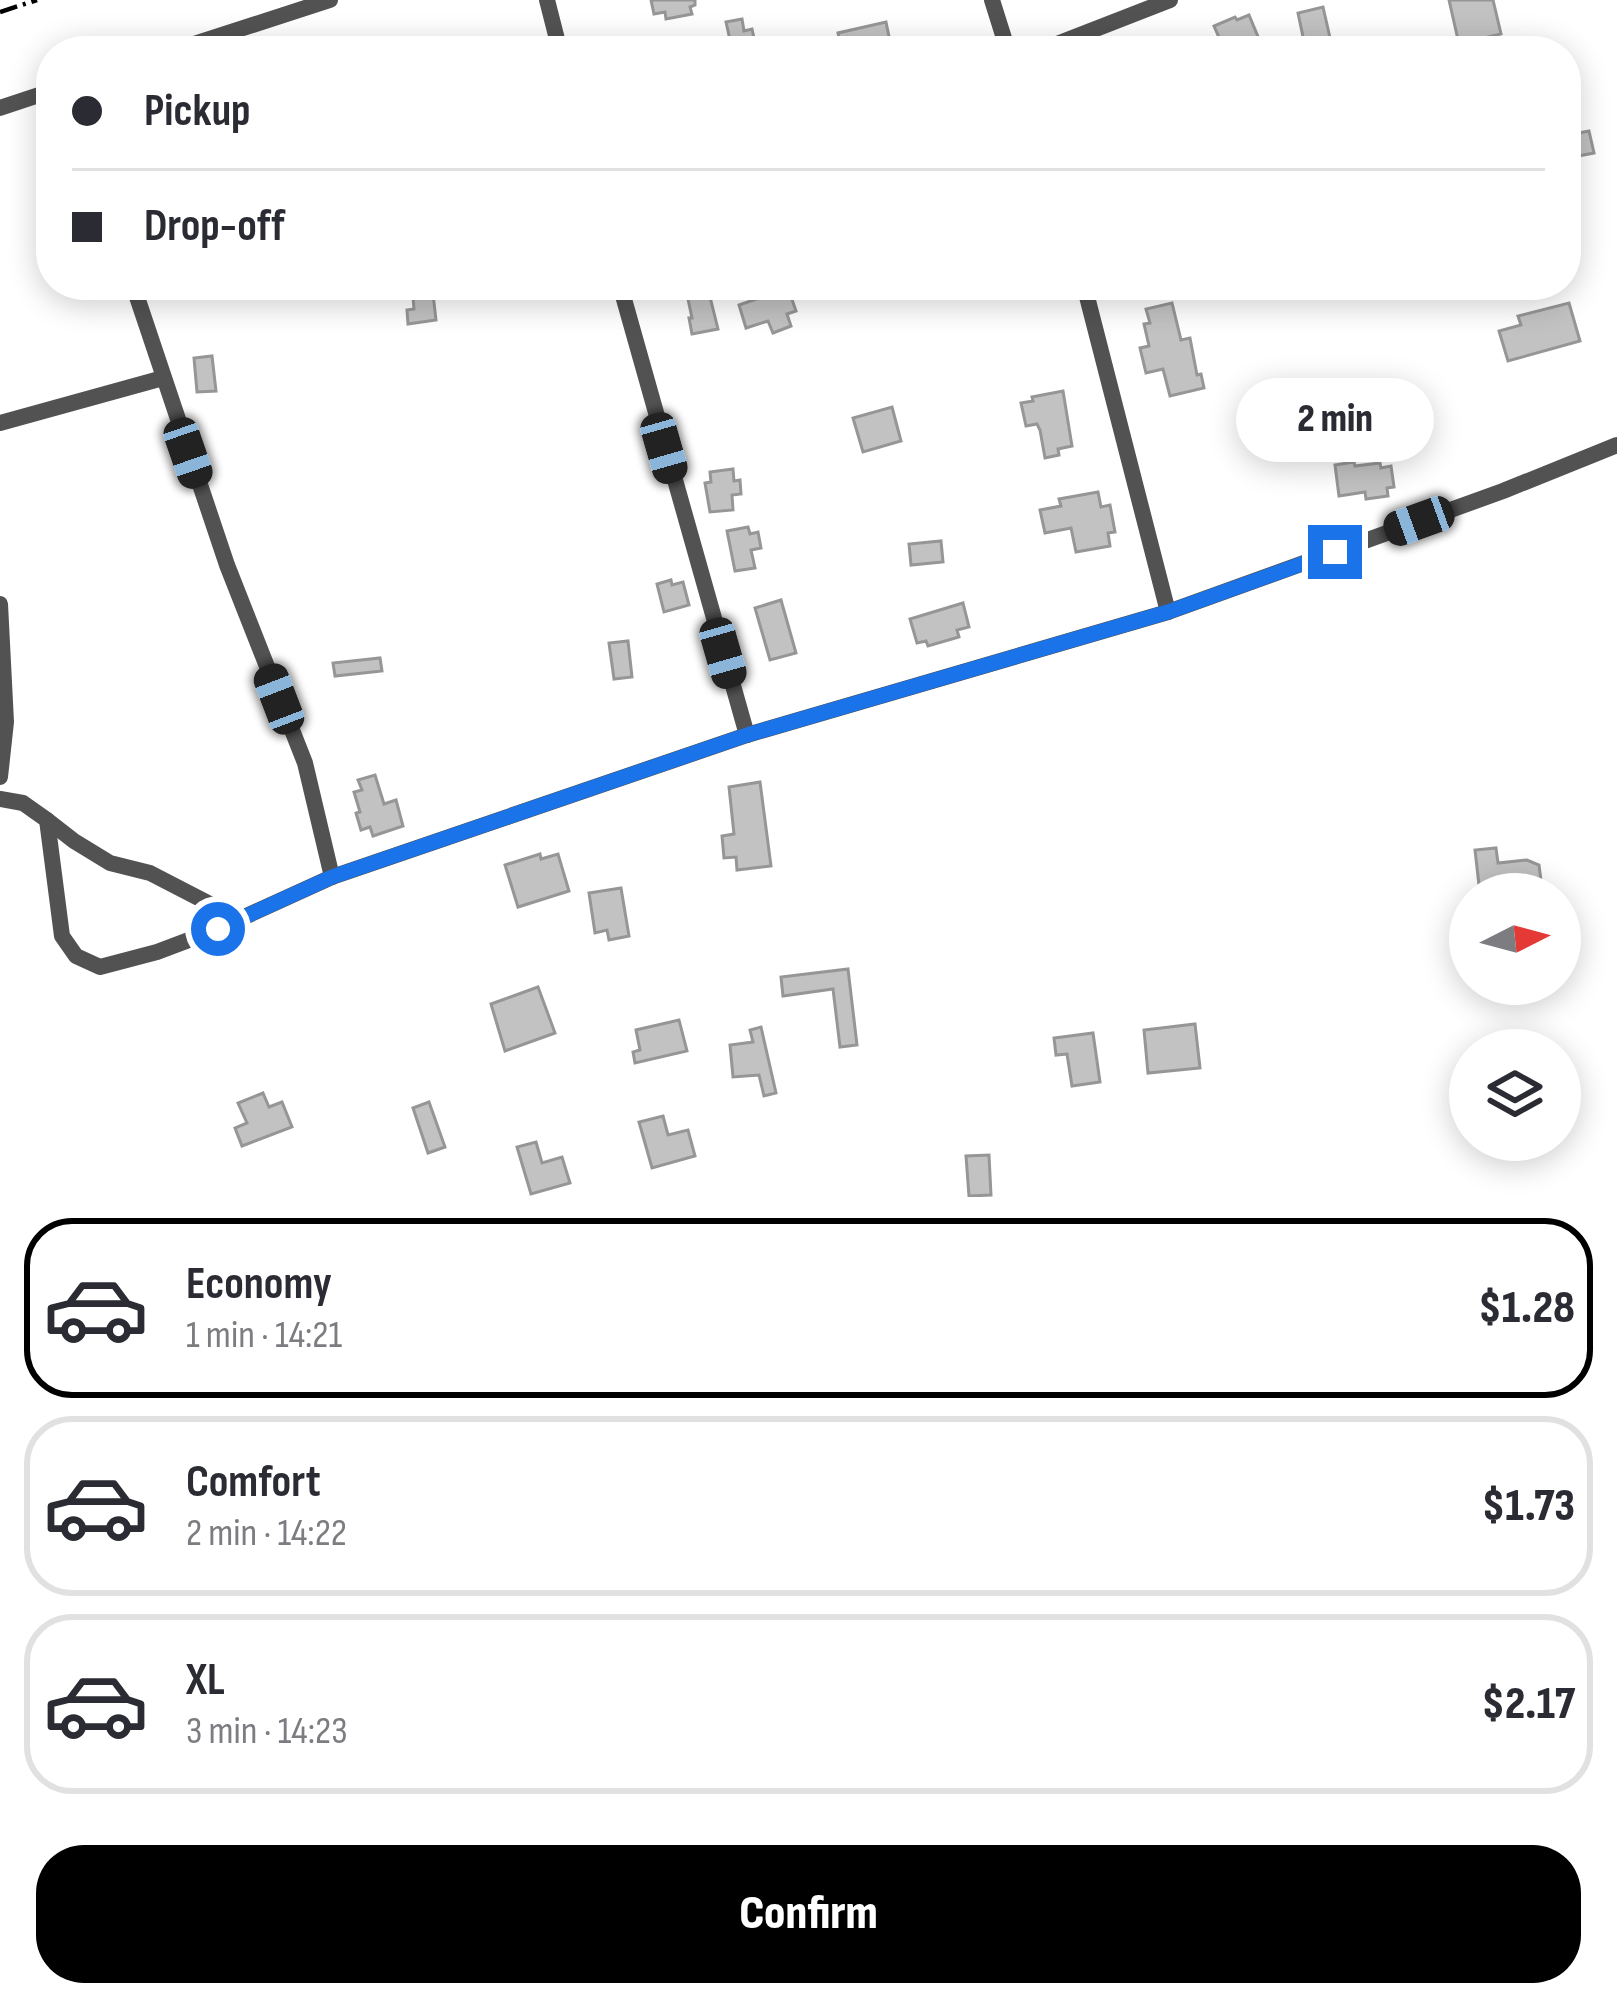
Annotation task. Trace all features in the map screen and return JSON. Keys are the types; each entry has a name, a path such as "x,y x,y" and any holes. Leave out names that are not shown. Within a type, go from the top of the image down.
{"street":[{"path":"218,36 329,0"},
{"path":"547,0 556,36"},
{"path":"992,0 1003,36"},
{"path":"1078,36 1170,0"},
{"path":"0,109 36,96"},
{"path":"138,300 227,565 305,763 332,877"},
{"path":"624,300 747,735"},
{"path":"1088,300 1168,612"},
{"path":"0,423 163,378"},
{"path":"47,820 62,936 76,956 100,967 158,952 332,877 747,735 1168,612 1617,445"},
{"path":"0,604 7,722 0,777"},
{"path":"0,799 23,803 110,863 150,873 239,920"}],"building":[{"path":"651,0 695,0 695,5 690,7 692,14 666,19 665,12 654,14"},
{"path":"1449,0 1493,0 1501,34 1457,36"},
{"path":"1323,7 1330,36 1303,36 1298,13"},
{"path":"1249,15 1258,36 1218,36 1214,26"},
{"path":"742,19 744,31 752,29 754,36 729,36 726,22"},
{"path":"886,22 889,36 839,36"},
{"path":"1589,131 1594,153 1581,155 1581,133"},
{"path":"413,300 434,300 436,320 408,324 407,310 414,309"},
{"path":"688,300 711,300 718,329 692,334"},
{"path":"753,300 792,300 796,311 787,314 791,326 773,333 768,321 746,328 739,305"},
{"path":"1172,303 1181,340 1190,338 1204,388 1170,396 1163,369 1146,373 1140,348 1149,346 1146,309"},
{"path":"1569,303 1580,341 1508,361 1499,331 1521,325 1518,316"},
{"path":"212,356 216,391 197,392 194,358"},
{"path":"1063,391 1072,446 1045,458 1040,430 1037,424 1026,426 1021,403"},
{"path":"892,407 901,441 863,452 853,418"},
{"path":"1354,462 1355,466 1391,466 1394,487 1387,488 1388,496 1366,499 1365,492 1339,496 1335,465"},
{"path":"733,469 741,494 732,495 733,510 710,512 705,483 711,482 710,472"},
{"path":"1098,492 1101,507 1110,505 1115,532 1108,533 1110,546 1076,552 1071,528 1045,533 1040,510 1061,506 1059,499"},
{"path":"748,527 750,534 758,532 761,548 751,550 755,568 735,571 727,531"},
{"path":"941,541 943,562 911,565 909,544"},
{"path":"671,580 672,585 683,582 689,605 664,612 657,584"},
{"path":"781,600 796,653 770,660 755,608"},
{"path":"963,603 969,627 957,630 959,637 928,646 926,641 917,643 910,619"},
{"path":"628,641 632,677 614,679 609,643"},
{"path":"380,658 382,671 335,676 333,663"},
{"path":"375,775 384,804 396,800 403,826 373,836 370,827 361,830 354,792 362,790 358,780"},
{"path":"760,782 771,866 737,870 736,857 724,858 722,836 734,834 729,787"},
{"path":"1496,848 1498,863 1527,860 1539,865 1540,873 1478,873 1475,850"},
{"path":"540,854 541,859 558,854 569,891 518,907 505,865"},
{"path":"621,888 629,936 609,940 607,930 595,933 589,893"},
{"path":"848,969 857,1045 840,1047 833,989 783,996 781,977"},
{"path":"538,987 555,1033 505,1051 491,1004"},
{"path":"679,1020 687,1051 635,1063 633,1052 640,1050 636,1030"},
{"path":"1195,1024 1200,1068 1148,1073 1144,1030"},
{"path":"761,1027 776,1093 764,1096 759,1075 733,1077 730,1045 753,1042 750,1030"},
{"path":"1093,1033 1100,1082 1072,1086 1067,1054 1056,1055 1054,1038"},
{"path":"263,1093 269,1107 282,1102 292,1127 242,1146 235,1128 247,1123 238,1103"},
{"path":"429,1102 445,1147 428,1153 413,1108"},
{"path":"663,1116 668,1135 688,1130 695,1156 652,1168 639,1122"},
{"path":"536,1142 542,1163 562,1157 570,1183 531,1194 517,1147"},
{"path":"989,1155 991,1195 969,1196 966,1156"}],"railway":[{"path":"0,12 37,0"}],"route":[{"path":"218,929 332,877 747,735 1168,612 1335,552"}]}
